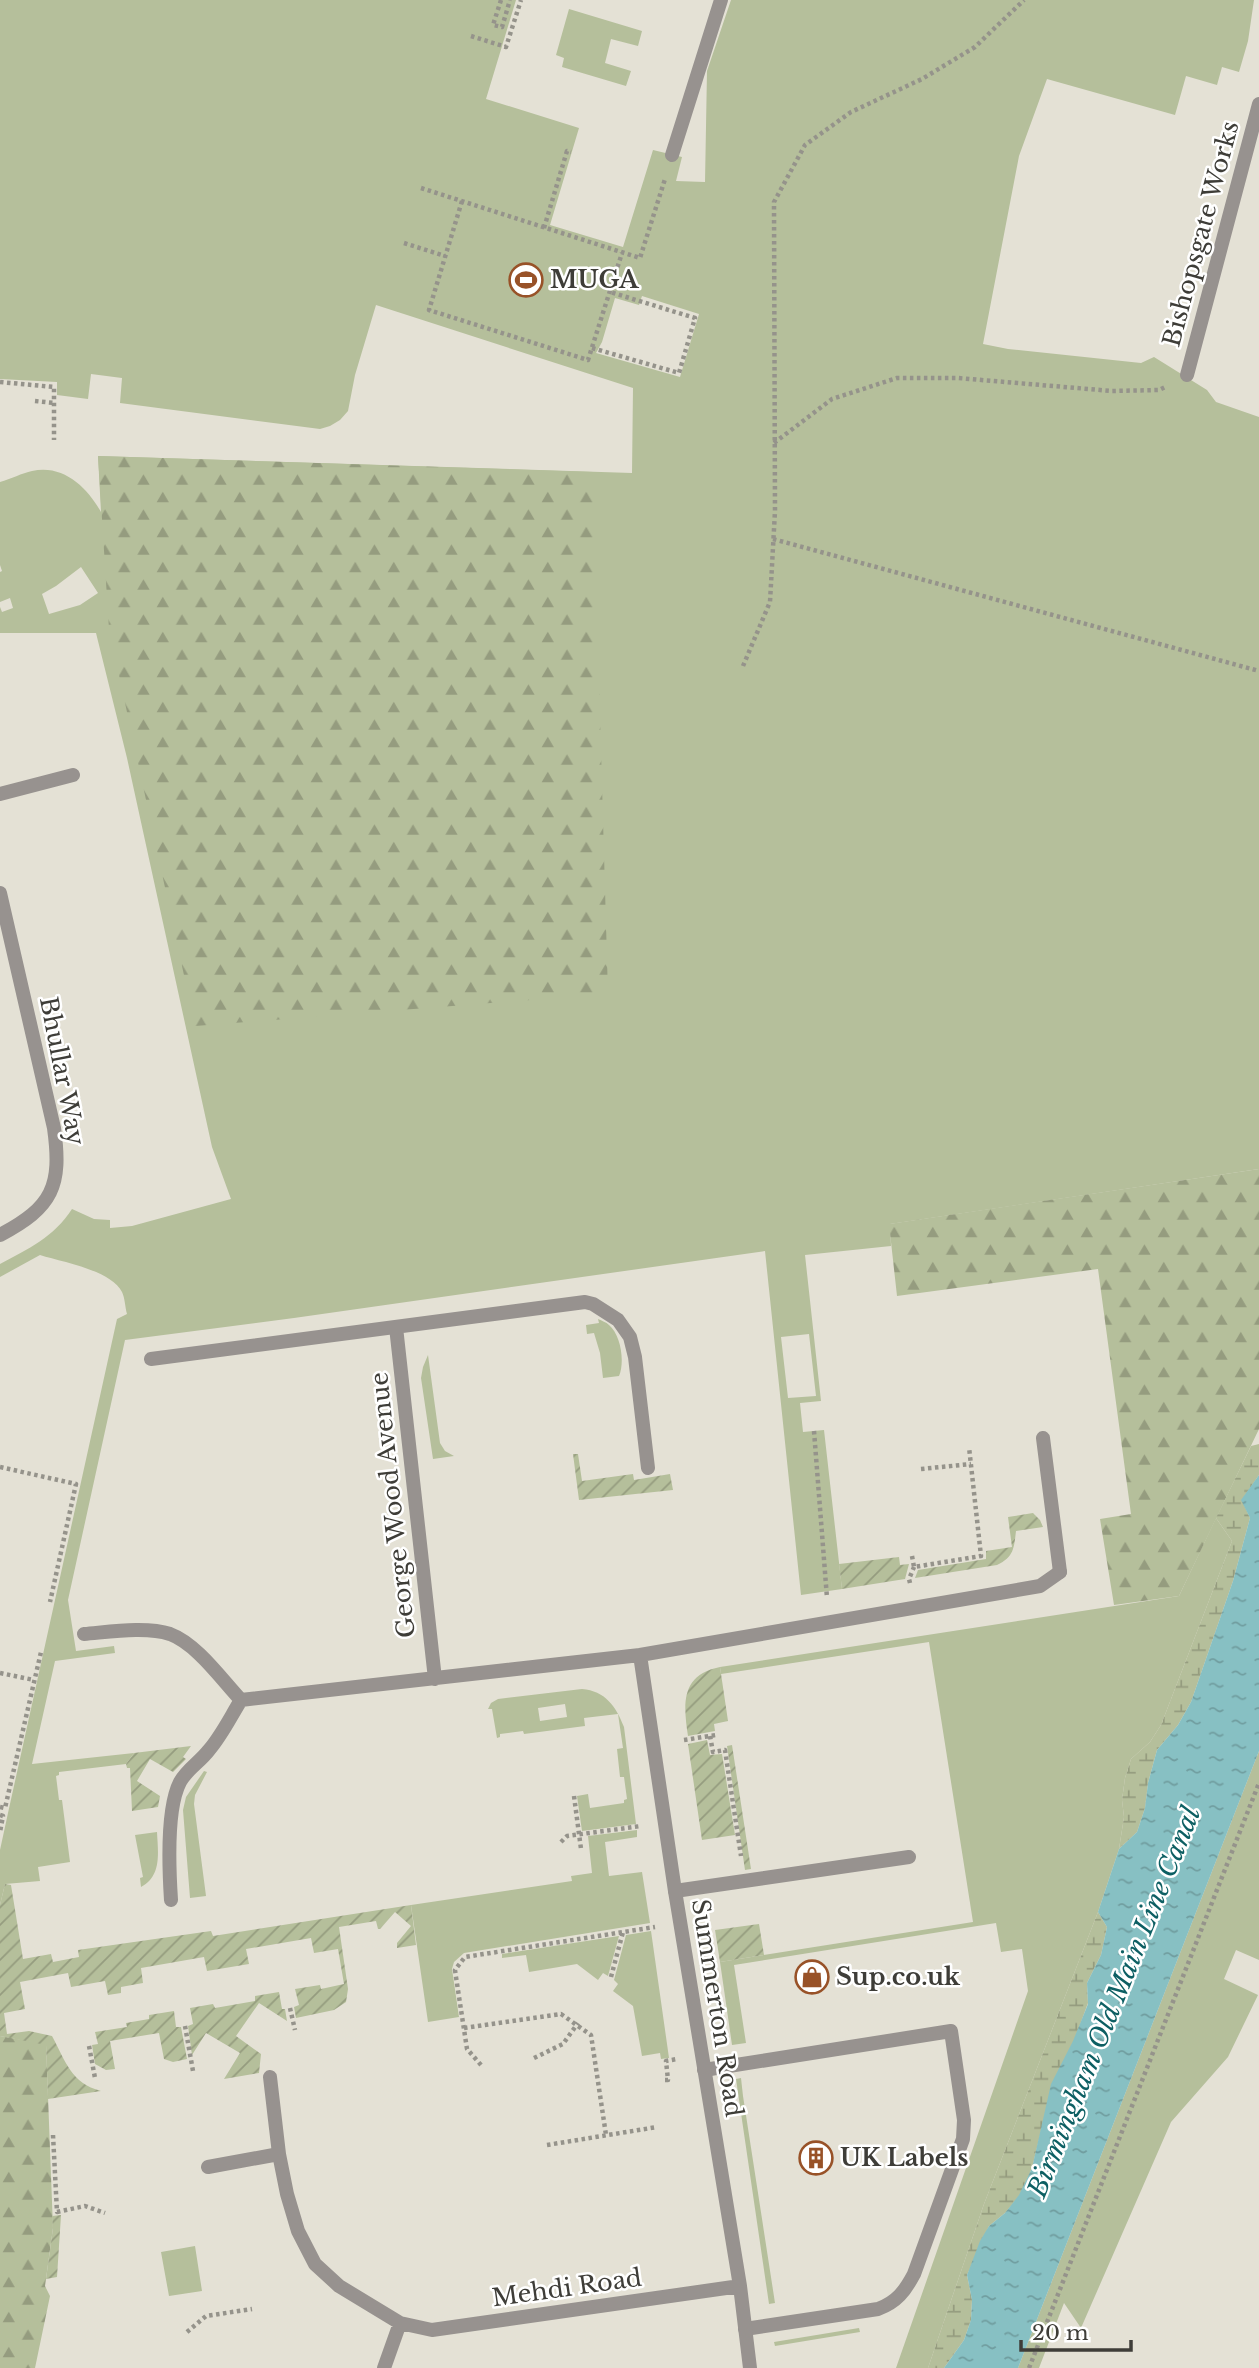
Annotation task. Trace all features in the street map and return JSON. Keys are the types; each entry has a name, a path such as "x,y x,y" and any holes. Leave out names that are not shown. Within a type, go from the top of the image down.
{"street":[{"path":"672,155 721,0"},
{"name":"Bishopsgate Works","path":"1187,375 1259,104"},
{"path":"0,794 72,775"},
{"name":"Bhullar Way","path":"0,893 58,1155 54,1187 41,1206 26,1221 0,1235"},
{"path":"151,1359 593,1304 618,1320 630,1337 635,1357 648,1468"},
{"name":"George Wood Avenue","path":"396,1327 435,1679"},
{"path":"241,1700 640,1655 1040,1586 1060,1572 1044,1438"},
{"path":"84,1634 143,1630 170,1634 192,1647 241,1700"},
{"name":"Summerton Road","path":"640,1655 675,1891 740,2286 750,2368"},
{"path":"171,1900 169,1871 173,1804 180,1782 188,1770 210,1749 241,1700"},
{"path":"675,1891 909,1857"},
{"path":"704,2070 951,2031 964,2120 963,2138 914,2273 905,2290 892,2303 878,2309 745,2329"},
{"name":"Mehdi Road","path":"270,2077 279,2154 287,2194 298,2231 315,2264 339,2286 400,2323 432,2330 740,2286"},
{"path":"208,2167 279,2154"},
{"path":"384,2368 400,2323"}],"path":[{"path":"501,0 493,25 502,27 510,0"},
{"path":"471,36 506,47 521,0"},
{"path":"743,666 770,602 775,443 774,202 805,145 850,112 922,79 975,47 1024,0"},
{"path":"544,228 567,151 571,152"},
{"path":"421,188 640,258 672,155"},
{"path":"462,201 429,310 588,360 622,253"},
{"path":"404,243 445,256"},
{"path":"592,348 678,373 695,318 610,292"},
{"path":"775,443 832,399 897,378 958,378 1112,391 1159,390 1187,375"},
{"path":"0,383 54,387 54,440"},
{"path":"35,401 54,403"},
{"path":"773,539 1259,671"},
{"path":"814,1431 829,1623"},
{"path":"914,1567 981,1556 969,1447"},
{"path":"921,1469 971,1464"},
{"path":"0,1467 76,1484 50,1602"},
{"path":"911,1584 909,1578 914,1567 912,1556"},
{"path":"0,1807 5,1808 41,1652"},
{"path":"0,1673 34,1680"},
{"path":"684,1740 713,1736 712,1752 725,1750 744,1881"},
{"path":"1029,2368 1259,1783"},
{"path":"574,1796 580,1849"},
{"path":"0,1815 3,1816 0,1832"},
{"path":"561,1842 567,1836 644,1826"},
{"path":"481,2065 467,2049 455,1970 465,1957 659,1927"},
{"path":"611,1978 623,1932"},
{"path":"497,1951 499,1959"},
{"path":"290,2008 295,2030"},
{"path":"464,2028 561,2014 577,2023 591,2035 606,2135"},
{"path":"534,2058 563,2044 577,2023"},
{"path":"185,2026 193,2071"},
{"path":"89,2046 95,2078"},
{"path":"664,2080 668,2080 666,2061 678,2059"},
{"path":"547,2145 657,2127"},
{"path":"53,2135 57,2212 85,2206 105,2213"},
{"path":"187,2332 206,2316 252,2309"}],"green space":[{"path":"0,0 516,0 486,99 579,128 550,225 623,247 653,150 682,157 676,181 705,182 707,71 731,0 1254,0 1248,41 1239,72 1222,67 1217,85 1186,76 1175,115 1047,79 1019,156 983,344 1141,363 1154,357 1207,390 1216,402 1259,417 1259,1169 890,1224 891,1246 805,1255 821,1401 800,1403 803,1432 824,1430 842,1589 801,1595 765,1251 125,1340 68,1600 76,1651 114,1646 115,1653 55,1661 32,1764 134,1753 126,1764 59,1772 56,1776 70,1862 38,1867 40,1881 5,1884 0,1905 0,1850 117,1319 127,1314 122,1292 116,1284 97,1272 40,1255 0,1277 0,1264 49,1235 72,1209 94,1219 110,1220 110,1228 132,1226 231,1199 212,1147 127,758 96,633 0,633 0,607 2,612 13,608 10,598 0,602 0,482 32,471 54,471 64,474 81,486 101,512 98,456 632,473 633,388 376,305 355,375 348,411 340,420 320,429 120,403 122,378 91,374 88,399 57,395 57,382 0,379","holes":["642,296 699,314 680,377 596,353 615,298 639,305","81,567 98,593 80,605 49,614 42,594","809,1334 816,1396 788,1398 781,1337"]},
{"path":"569,9 642,31 638,46 611,39 605,63 631,71 626,86 562,67 564,58 556,55"},
{"path":"98,456 593,472 608,994 195,1026 109,629"},
{"path":"1259,1169 1259,1429 1179,1596 1114,1605 1100,1519 1131,1514 1098,1269 897,1296 889,1224"},
{"path":"598,1319 613,1329 619,1342 622,1364 619,1376 603,1378 594,1333 587,1334 586,1325 599,1323"},
{"path":"428,1355 440,1443 445,1451 454,1456 433,1459 421,1378"},
{"path":"1259,1444 1259,1475 1242,1500 1250,1518 1233,1581 1191,1702 1178,1725 1157,1750 1137,1832 1119,1849 1124,1817 1122,1800 1131,1759 1150,1742 1161,1725 1232,1541 1216,1518 1251,1446"},
{"path":"573,1454 578,1454 582,1481 633,1474 634,1480 670,1474 673,1490 579,1500"},
{"path":"1033,1513 1043,1527 1016,1531 1012,1551 1003,1562 915,1578 918,1570 986,1559 986,1551 1012,1547 1008,1517"},
{"path":"1216,1518 1232,1541 1161,1725 1150,1742 1131,1759 1122,1800 1124,1817 1119,1849 1098,1912 984,2204 928,2368 896,2368 1028,1991 1022,1949 1001,1952 996,1923 734,1965 746,2043 732,2045 720,1962 973,1922 929,1642 721,1674 720,1667 1179,1596"},
{"path":"899,1557 900,1565 909,1564 905,1579 842,1589 839,1564"},
{"path":"720,1667 728,1721 714,1724 715,1731 688,1736 685,1712 691,1684 707,1671"},
{"path":"582,1689 597,1693 609,1701 617,1712 621,1719 624,1727 636,1824 582,1831 577,1796 588,1794 590,1808 624,1803 627,1799 624,1777 620,1777 617,1749 623,1748 618,1714 584,1718 585,1726 524,1734 523,1731 500,1734 497,1738 492,1709 488,1709 491,1703 498,1699","holes":["565,1704 567,1717 540,1721 538,1708"]},
{"path":"707,1740 710,1755 722,1754 735,1835 702,1840 688,1744"},
{"path":"732,1745 751,1869 745,1870 727,1746"},
{"path":"191,1746 183,1757 186,1759 173,1772 150,1759 137,1781 160,1796 158,1807 132,1811 130,1768 127,1768 126,1764 134,1753"},
{"path":"1259,1751 1259,1960 1236,1950 1224,1979 1258,1995 1228,2057 1171,2122 1081,2328 1064,2303 1039,2368 1018,2368"},
{"path":"204,1771 207,1772 195,1795 194,1804 206,1896 190,1898 183,1810 186,1797"},
{"path":"637,1830 637,1837 605,1842 609,1876 642,1872 650,1923 464,1953 454,1962 452,1969 459,2017 428,2022 411,1905 572,1881 571,1876 592,1873 588,1836"},
{"path":"157,1832 156,1870 141,1887 140,1878 143,1877 135,1835"},
{"path":"5,1884 11,1885 23,1959 51,1954 53,1962 79,1957 78,1950 211,1931 213,1936 411,1905 416,1945 397,1948 397,1943 411,1926 395,1912 380,1929 376,1921 339,1927 348,1989 346,2002 334,2010 296,2018 294,2007 299,2005 295,1989 320,1985 321,1989 344,1984 338,1949 314,1953 311,1938 246,1949 249,1964 207,1971 204,1957 141,1968 143,1983 121,1987 121,1993 108,1995 105,1981 71,1987 68,1973 20,1982 25,2009 4,2013 7,2034 29,2031 52,2036 76,2077 101,2091 48,2099 46,2045 0,2036 0,1905"},
{"path":"1098,1912 1107,1927 1101,1955 1087,1983 1088,2003 1041,2131 1032,2168 1020,2195 1005,2213 989,2226 967,2275 972,2300 971,2320 964,2340 944,2368 928,2368 984,2204"},
{"path":"759,1924 764,1955 720,1962 715,1930"},
{"path":"651,1931 669,2058 661,2059 660,2053 642,2056 633,2006 613,1991 618,1984 614,1980 626,1935"},
{"path":"619,1936 608,1976 603,1973 598,1980 577,1964 529,1972 526,1955 502,1958 502,1954"},
{"path":"279,1992 287,2021 259,2003 236,2036 261,2054 259,2073 224,2079 240,2053 206,2033 192,2055 188,2026 193,2024 190,2008 213,2004 215,2008 255,2001 255,1996"},
{"path":"174,2011 176,2027 181,2027 187,2059 173,2062 164,2059 159,2033 110,2041 115,2069 106,2070 95,2064 92,2045 98,2044 95,2032 127,2027 126,2023 149,2019 149,2015"},
{"path":"0,2036 46,2044 53,2228 45,2286 50,2296 35,2368 0,2368"},
{"path":"741,2078 775,2303 769,2304 736,2079"},
{"path":"61,2215 57,2277 46,2279 53,2228 52,2216"},
{"path":"195,2246 202,2291 169,2296 161,2252"},
{"path":"859,2328 860,2332 775,2346 774,2342"}],"water":[{"name":"Birmingham Old Main Line Canal","path":"1259,1475 1259,1751 1018,2368 944,2368 964,2340 971,2320 972,2300 967,2275 980,2241 989,2226 1005,2213 1019,2195 1032,2168 1051,2084 1088,2004 1087,1983 1101,1955 1107,1927 1098,1912 1119,1849 1137,1832 1157,1750 1178,1725 1191,1702 1233,1581 1250,1518 1241,1500"}],"place":[{"name":"MUGA","path":"526,280"},
{"name":"Sup.co.uk","path":"812,1977"},
{"name":"UK Labels","path":"816,2158"}]}
